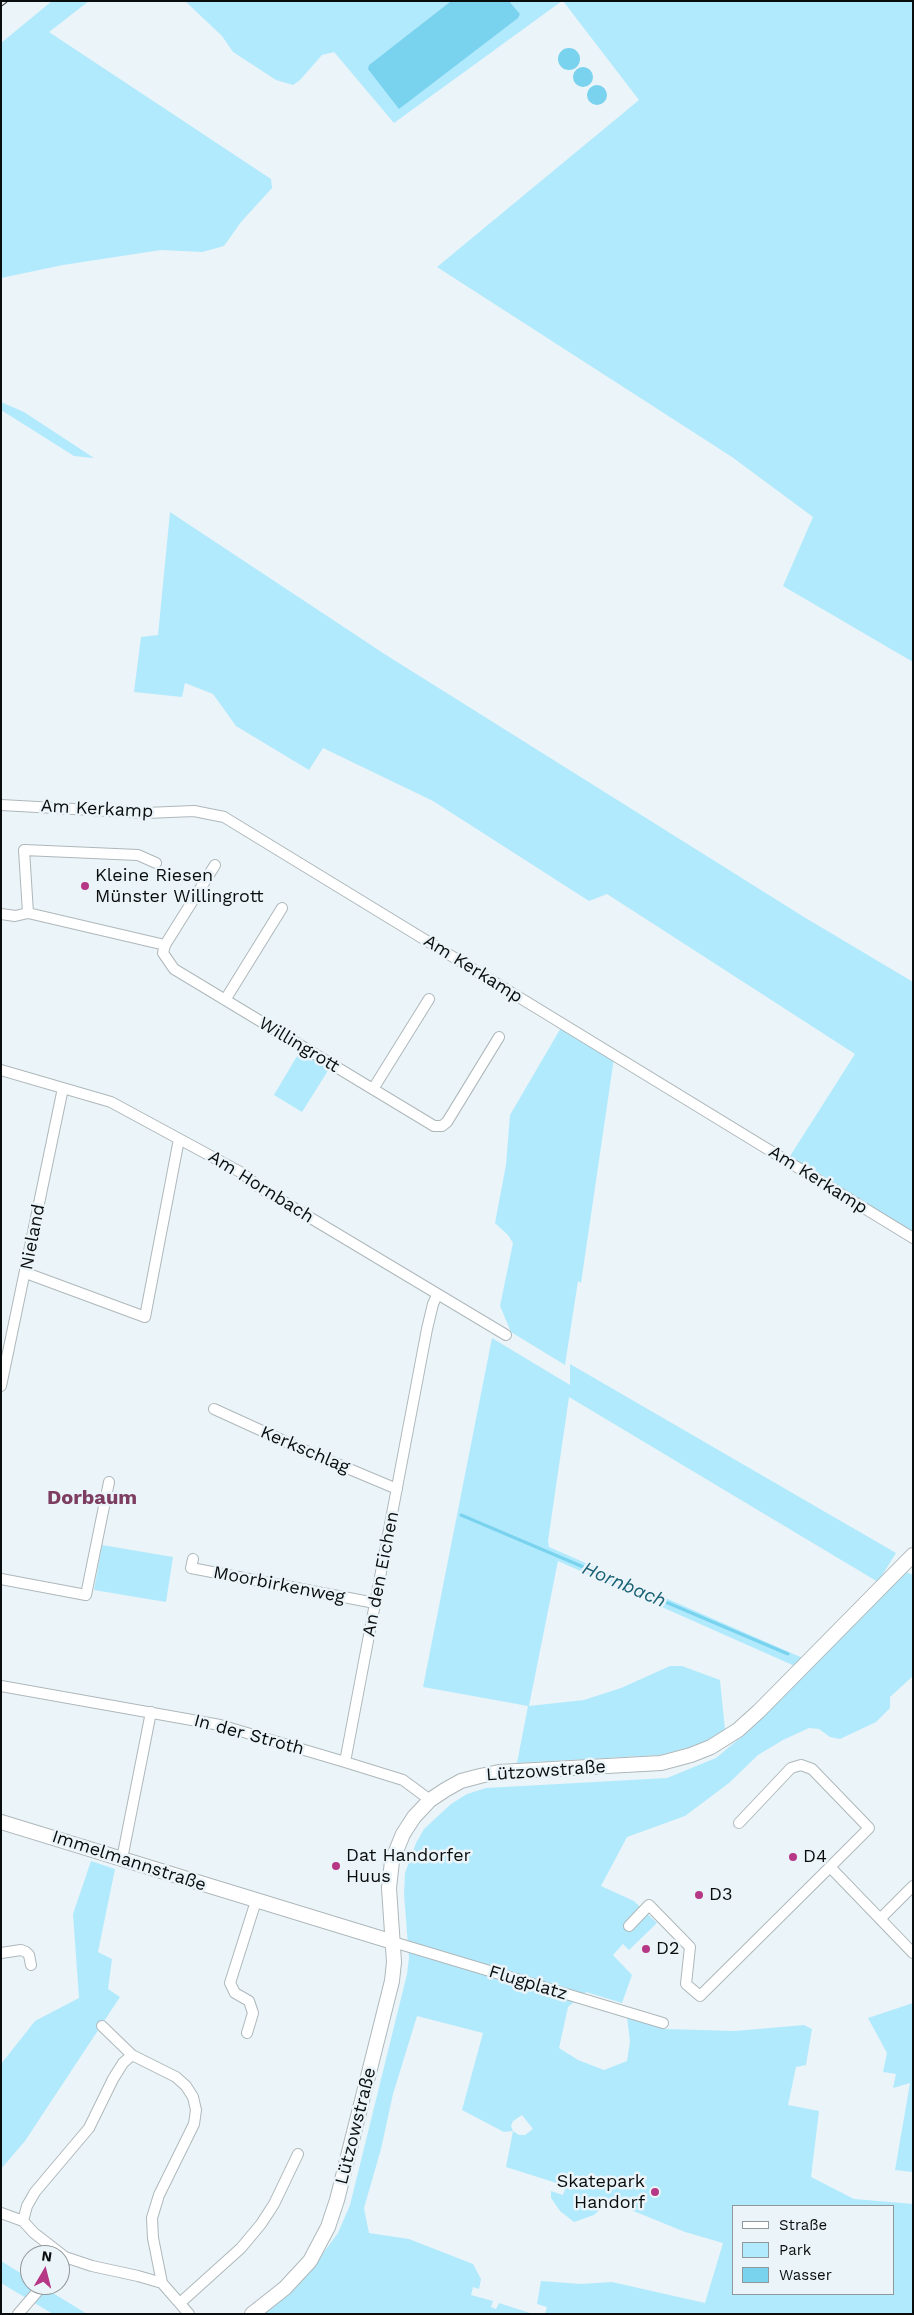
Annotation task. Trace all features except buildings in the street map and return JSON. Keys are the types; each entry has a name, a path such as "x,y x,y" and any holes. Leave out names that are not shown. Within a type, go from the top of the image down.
{"street":[{"name":"Am Kerkamp","path":"1,805 146,813 194,811 224,817 913,1238"},
{"path":"28,913 24,850 138,855 156,863"},
{"path":"1,914 15,916 28,913 165,945 215,865"},
{"path":"225,1000 282,908"},
{"name":"Willingrott","path":"165,945 163,953 174,969 434,1126 442,1126 448,1122 499,1037"},
{"path":"373,1089 429,998"},
{"name":"Am Hornbach","path":"1,1070 111,1102 242,1173 260,1188 506,1335"},
{"name":"Nieland","path":"1,1386 63,1088"},
{"path":"26,1272 145,1316 179,1139"},
{"name":"An den Eichen","path":"345,1762 427,1329 437,1295"},
{"name":"Kerkschlag","path":"214,1409 304,1450 397,1489"},
{"path":"1,1579 86,1595 109,1482"},
{"name":"Lützowstraße","path":"252,2314 297,2276 315,2252 328,2227 339,2194 392,1981 393,1942 389,1893 392,1861 403,1834 414,1817 430,1800 461,1781 480,1776 499,1772 661,1763 711,1747 738,1730 759,1711 913,1555"},
{"name":"Moorbirkenweg","path":"193,1559 191,1568 376,1603"},
{"name":"In der Stroth","path":"1,1686 237,1729 345,1762"},
{"path":"122,1859 151,1712"},
{"path":"345,1762 404,1780 430,1800"},
{"path":"629,1926 649,1905 690,1947 686,1984 700,1996 869,1828 812,1769 801,1765 791,1768 739,1823"},
{"name":"Immelmannstraße","path":"1,1822 393,1942"},
{"path":"830,1867 913,1953"},
{"path":"880,1919 913,1886"},
{"path":"247,2033 253,2013 249,2001 235,1994 230,1983 256,1901"},
{"name":"Flugplatz","path":"393,1942 663,2023"},
{"path":"1,1954 21,1950 29,1955 30,1965"},
{"path":"102,2026 132,2056 176,2076 190,2092 196,2110 189,2139 159,2195 152,2218 153,2238 162,2283 189,2314"},
{"path":"23,2221 27,2206 35,2192 89,2128 113,2079 124,2063 132,2056"},
{"path":"180,2303 241,2248 261,2224 274,2204 298,2154"},
{"path":"1,2213 23,2221 46,2245"},
{"path":"70,2262 162,2283"},
{"path":"18,2314 34,2295"}],"green space":[{"path":"52,1 89,1 49,32 271,179 272,188 241,222 224,246 202,252 161,250 63,265 1,278 1,43"},
{"path":"185,1 451,1 369,65 520,14 509,1 562,1 394,123 334,52 322,55 300,80 293,85 276,80 233,52 222,36"},
{"path":"563,1 913,1 913,662 783,586 813,517 732,457 437,267 639,100"},
{"path":"1,402 24,412 94,458 74,456 1,410"},
{"path":"170,512 386,655 804,917 913,982 913,1236 785,1164 855,1054 607,894 589,901 433,801 323,748 309,770 236,726 213,694 185,683 182,697 134,692 141,637 158,635"},
{"path":"562,1026 614,1058 581,1283 578,1281 565,1365 511,1332 500,1306 513,1243 508,1235 495,1223 506,1165 510,1115"},
{"path":"300,1051 329,1069 302,1112 274,1095"},
{"path":"492,1338 570,1385 570,1364 896,1553 878,1582 569,1397 548,1541 549,1547 805,1659 797,1667 558,1561 529,1706 584,1700 621,1688 670,1666 682,1666 720,1680 725,1730 717,1737 660,1755 517,1763 528,1706 423,1687"},
{"path":"102,1545 173,1557 166,1602 94,1590"},
{"path":"906,1572 913,1575 913,1676 890,1697 890,1708 876,1722 840,1739 830,1737 819,1729 809,1728 783,1740 758,1755 729,1783 685,1816 627,1837 601,1886 634,1901 657,1923 629,1950 623,1944 613,1955 632,1975 622,2003 586,1992 568,2007 559,2048 578,2060 604,2070 627,2061 630,2042 627,2017 666,2029 735,2031 804,2025 812,2029 806,2065 796,2067 788,2105 819,2111 811,2177 854,2199 913,2204 913,2314 545,2314 547,2307 537,2304 541,2281 581,2284 612,2282 705,2303 723,2243 685,2232 609,2201 594,2215 574,2222 560,2211 551,2198 551,2191 563,2195 566,2186 506,2167 513,2131 504,2132 462,2110 483,2033 417,2016 393,2094 381,2149 364,2208 369,2233 409,2239 473,2264 481,2279 479,2289 473,2287 471,2295 493,2301 491,2307 496,2309 499,2303 533,2314 262,2314 303,2280 338,2233 350,2205 407,1974 409,1958 404,1894 405,1873 416,1843 424,1829 451,1804 467,1794 486,1788 667,1778 716,1758 753,1727","holes":["522,2115 533,2129 525,2135 519,2135 513,2131 511,2126 513,2121"]},
{"path":"91,1861 115,1869 98,1952 112,1959 108,1989 120,1997 25,2141 1,2169 1,2064 35,2021 79,1998 73,1914"},
{"path":"913,2003 913,2172 895,2170 910,2083 893,2088 896,2074 883,2072 887,2053 868,2018"},
{"path":"1,2261 20,2273 20,2294 1,2283"},
{"path":"21,2295 56,2295 87,2314 53,2314"}],"water":[{"path":"451,1 509,1 520,14 518,18 399,109 368,69 369,65"},
{"path":"569,48 577,51 580,59 577,67 569,70 561,67 558,59 561,51"},
{"path":"583,67 590,70 593,77 590,84 583,87 576,84 573,77 576,70"},
{"path":"593,85 601,85 607,91 607,99 601,105 593,105 587,99 587,91"}],"waterway":[{"name":"Hornbach","path":"461,1515 788,1654"}],"railway":[{"path":"1,4 5,1"}],"place":[{"name":"Kleine Riesen Münster Willingrott","path":"85,886"},
{"name":"D4","path":"793,1857"},
{"name":"Dat Handorfer Huus","path":"336,1866"},
{"name":"D3","path":"699,1895"},
{"name":"D2","path":"646,1949"},
{"name":"Skatepark Handorf","path":"655,2192"}],"district":[{"name":"Dorbaum","path":"92,1498"}]}
